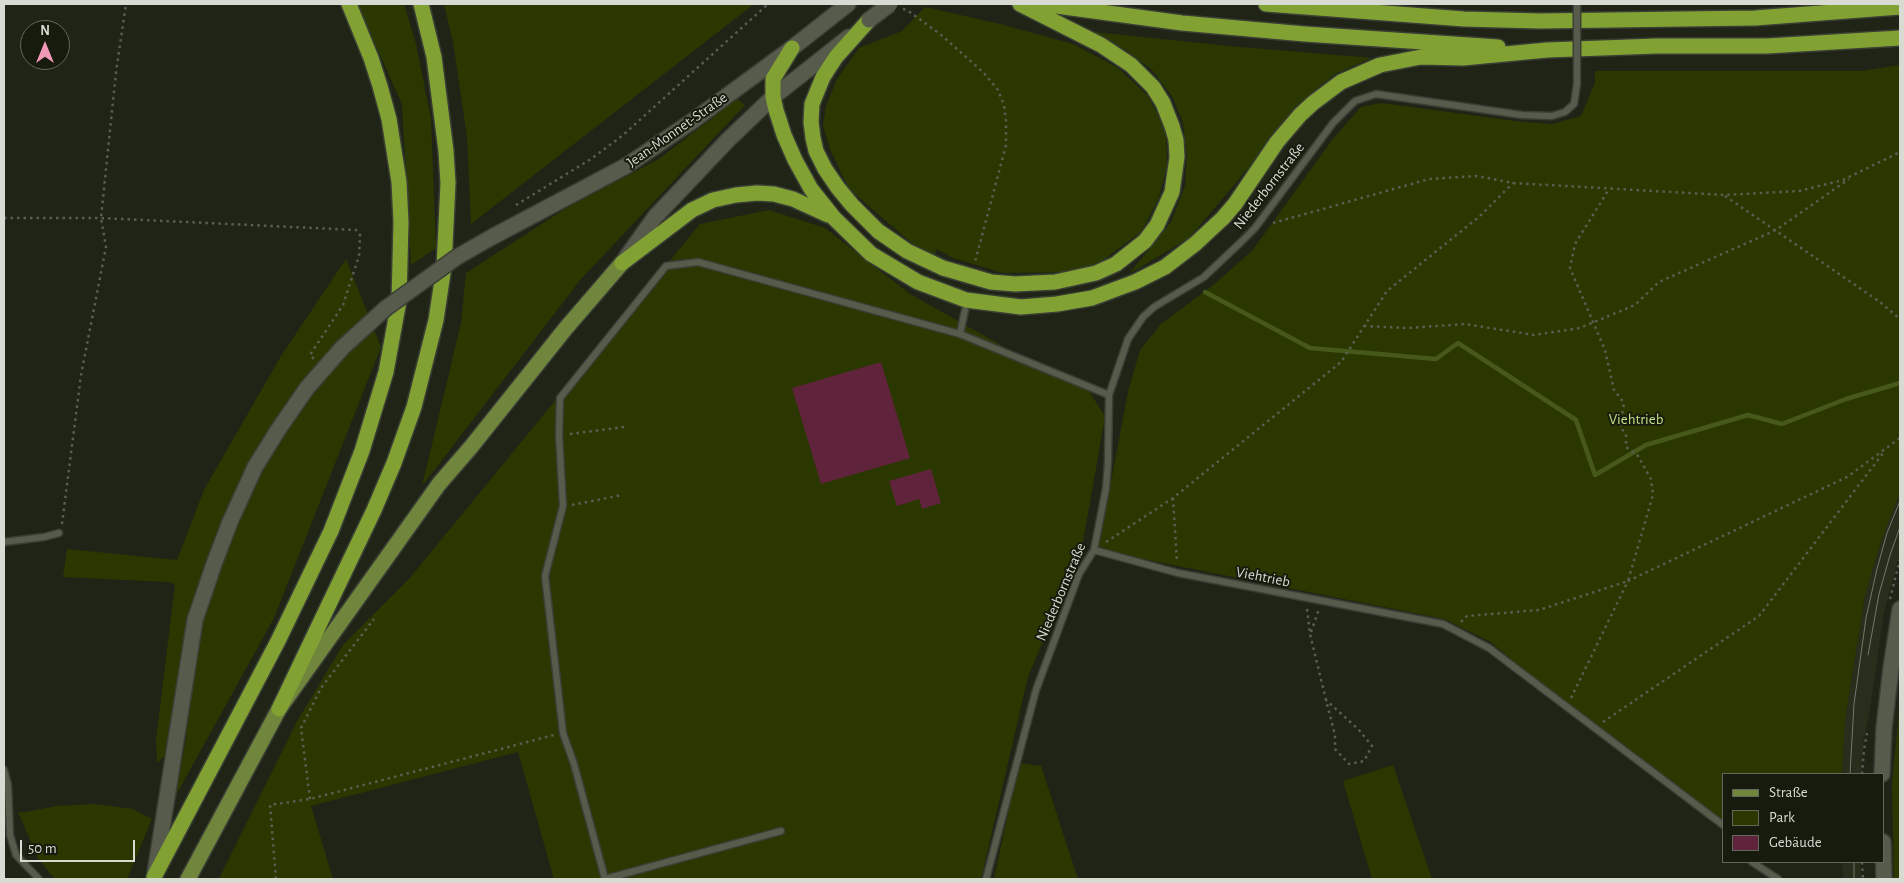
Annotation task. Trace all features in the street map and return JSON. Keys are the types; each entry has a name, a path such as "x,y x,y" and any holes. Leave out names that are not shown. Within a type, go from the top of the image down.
{"highway":[{"path":"154,878 278,641 331,531 362,451 386,372 399,301 402,222 399,182 389,119 380,86 349,4"},
{"path":"279,709 374,510 394,463 414,407 436,320 444,267 448,183 446,151 434,58 421,4"},
{"path":"869,20 836,57 823,77 812,104 812,138 816,151 838,188 878,231 907,250 936,265 991,282 1015,284 1055,282 1096,273 1116,264 1145,241 1160,219 1172,192 1176,173 1176,140 1163,103 1153,87 1131,65 1101,45 1020,4"},
{"path":"1042,4 1182,23 1305,34 1547,50"},
{"path":"1266,4 1464,19 1540,21 1755,18 1900,7"},
{"path":"792,48 773,79 773,97 784,135 795,160 811,189 834,218 872,254 903,274 935,289 966,300 1021,307 1057,304 1092,298 1153,274 1178,258 1223,218 1235,204 1278,142 1300,115 1341,82 1380,65 1421,58 1463,58 1547,50 1657,46 1767,46 1900,38"},
{"path":"622,263 692,210 713,200 736,195 774,194 801,202 834,218"}],"main road":[{"name":"Jean-Monnet-Straße","path":"154,878 195,620 230,522 255,467 307,388 342,348 386,308 457,257 626,166 694,120 848,4"},
{"path":"188,879 279,709 439,484 566,328 622,263 655,217 728,140 773,97 869,20 894,6"},
{"path":"1882,773 1884,728 1900,609"},
{"path":"1884,863 1884,879"}],"lane":[{"name":"Niederbornstraße","path":"986,879 1036,690 1079,574 1094,550 1106,488 1109,395 1128,339 1143,317 1154,307 1204,277 1255,228 1333,123 1355,101 1376,94 1522,115 1552,116 1565,112 1574,104 1578,84 1577,4"},
{"path":"781,831 605,879 574,764 563,733 545,576 563,506 558,435 560,398 666,266 698,262 960,334 1109,395"},
{"path":"960,334 965,310"},
{"path":"4,542 44,537 59,533"},
{"name":"Viehtrieb","path":"1094,550 1178,574 1443,624 1488,648 1595,727 1722,825"},
{"path":"4,770 8,786 10,835 16,855 39,879"},
{"path":"1754,863 1778,879"}],"path":[{"path":"59,533 63,518 81,375 106,247 102,218 116,72 126,4"},
{"path":"510,209 591,159 622,136 768,4"},
{"path":"894,6 907,10 940,34 983,72 998,90 1004,106 1006,145 974,265"},
{"path":"1255,228 1429,179 1477,176 1513,183 1724,195 1799,190 1843,180 1900,152"},
{"path":"1364,326 1408,328 1465,324 1534,335 1580,328 1635,306 1659,282 1776,230 1854,175"},
{"path":"1094,550 1173,498 1342,362 1387,291 1480,216 1513,183"},
{"path":"1566,707 1628,581 1653,495 1651,479 1638,456 1626,447 1626,434 1620,427 1624,403 1614,390 1605,350 1570,268 1574,244 1609,189"},
{"path":"1724,195 1880,302 1900,319"},
{"path":"4,218 102,218 356,230 360,235 359,256 343,305 310,354 315,360 321,354"},
{"path":"558,435 624,427"},
{"path":"1452,630 1467,616 1539,610 1628,581 1847,477 1900,438"},
{"path":"1595,727 1759,616 1886,448"},
{"path":"563,506 622,495"},
{"path":"1173,498 1178,574"},
{"path":"1305,598 1310,634 1326,700 1335,735 1335,749 1349,764 1364,761 1372,746 1326,700"},
{"path":"1310,634 1322,602"},
{"path":"310,799 301,728 321,688 374,619"},
{"path":"276,879 270,805 310,799 563,733"},
{"path":"1862,863 1863,879"}],"shaded area":[{"path":"1900,490 1900,551 1884,613 1869,716 1864,737 1861,773 1842,773 1845,719 1865,595 1881,541"},
{"path":"1842,863 1860,863 1861,879 1843,879"}],"green space":[{"path":"357,4 404,4 416,44 431,119 436,248 411,265 402,104"},
{"path":"444,4 754,4 471,224 467,137 453,42"},
{"path":"925,7 1000,24 1073,44 1118,68 1148,96 1166,130 1167,166 1158,200 1141,232 1087,272 1003,273 953,258 937,249 934,255 914,245 849,189 830,149 823,125 826,106 837,79 859,48 902,31"},
{"path":"1094,32 1372,58 1335,74 1296,106 1251,165 1189,238 1129,274 1171,222 1185,186 1187,156 1183,122 1172,96 1152,70 1124,49"},
{"name":"Viehtrieb","path":"1900,65 1900,492 1881,541 1865,595 1845,719 1842,773 1722,773 1722,823 1566,707 1491,642 1444,619 1098,550 1128,392 1140,350 1161,324 1212,286 1252,251 1332,140 1361,107 1381,103 1523,122 1552,124 1581,116 1595,83 1595,71 1862,71"},
{"path":"737,99 745,105 581,279 422,486 461,323 466,273 568,207 659,159"},
{"path":"769,210 825,228 910,294 1040,367 1088,389 1105,417 1082,547 1028,677 981,879 554,879 518,752 311,806 333,879 219,879 296,723 343,645 409,579 700,224"},
{"path":"346,259 381,347 274,618 175,797 187,734 157,763 156,740 175,584 168,582 63,577 67,549 177,560 204,490 281,356"},
{"path":"1900,701 1900,879 1894,879 1892,784"},
{"path":"1019,763 1041,766 1078,879 994,879"},
{"path":"1393,765 1432,879 1372,879 1343,781"},
{"path":"94,804 133,809 152,819 127,879 55,879 39,860 18,812 57,806"}],"building":[{"path":"881,362 910,458 821,484 792,388"},
{"path":"931,469 941,503 922,509 919,499 897,506 889,481"}],"waterway":[{"path":"1205,292 1310,348 1436,359 1458,343 1576,420 1595,475 1646,445 1748,415 1782,424 1846,399 1900,383"}],"tram line":[{"path":"1850,773 1854,704 1866,618 1887,533 1900,501"},
{"path":"1868,655 1879,594 1900,527"},
{"path":"1854,863 1854,879"}]}
